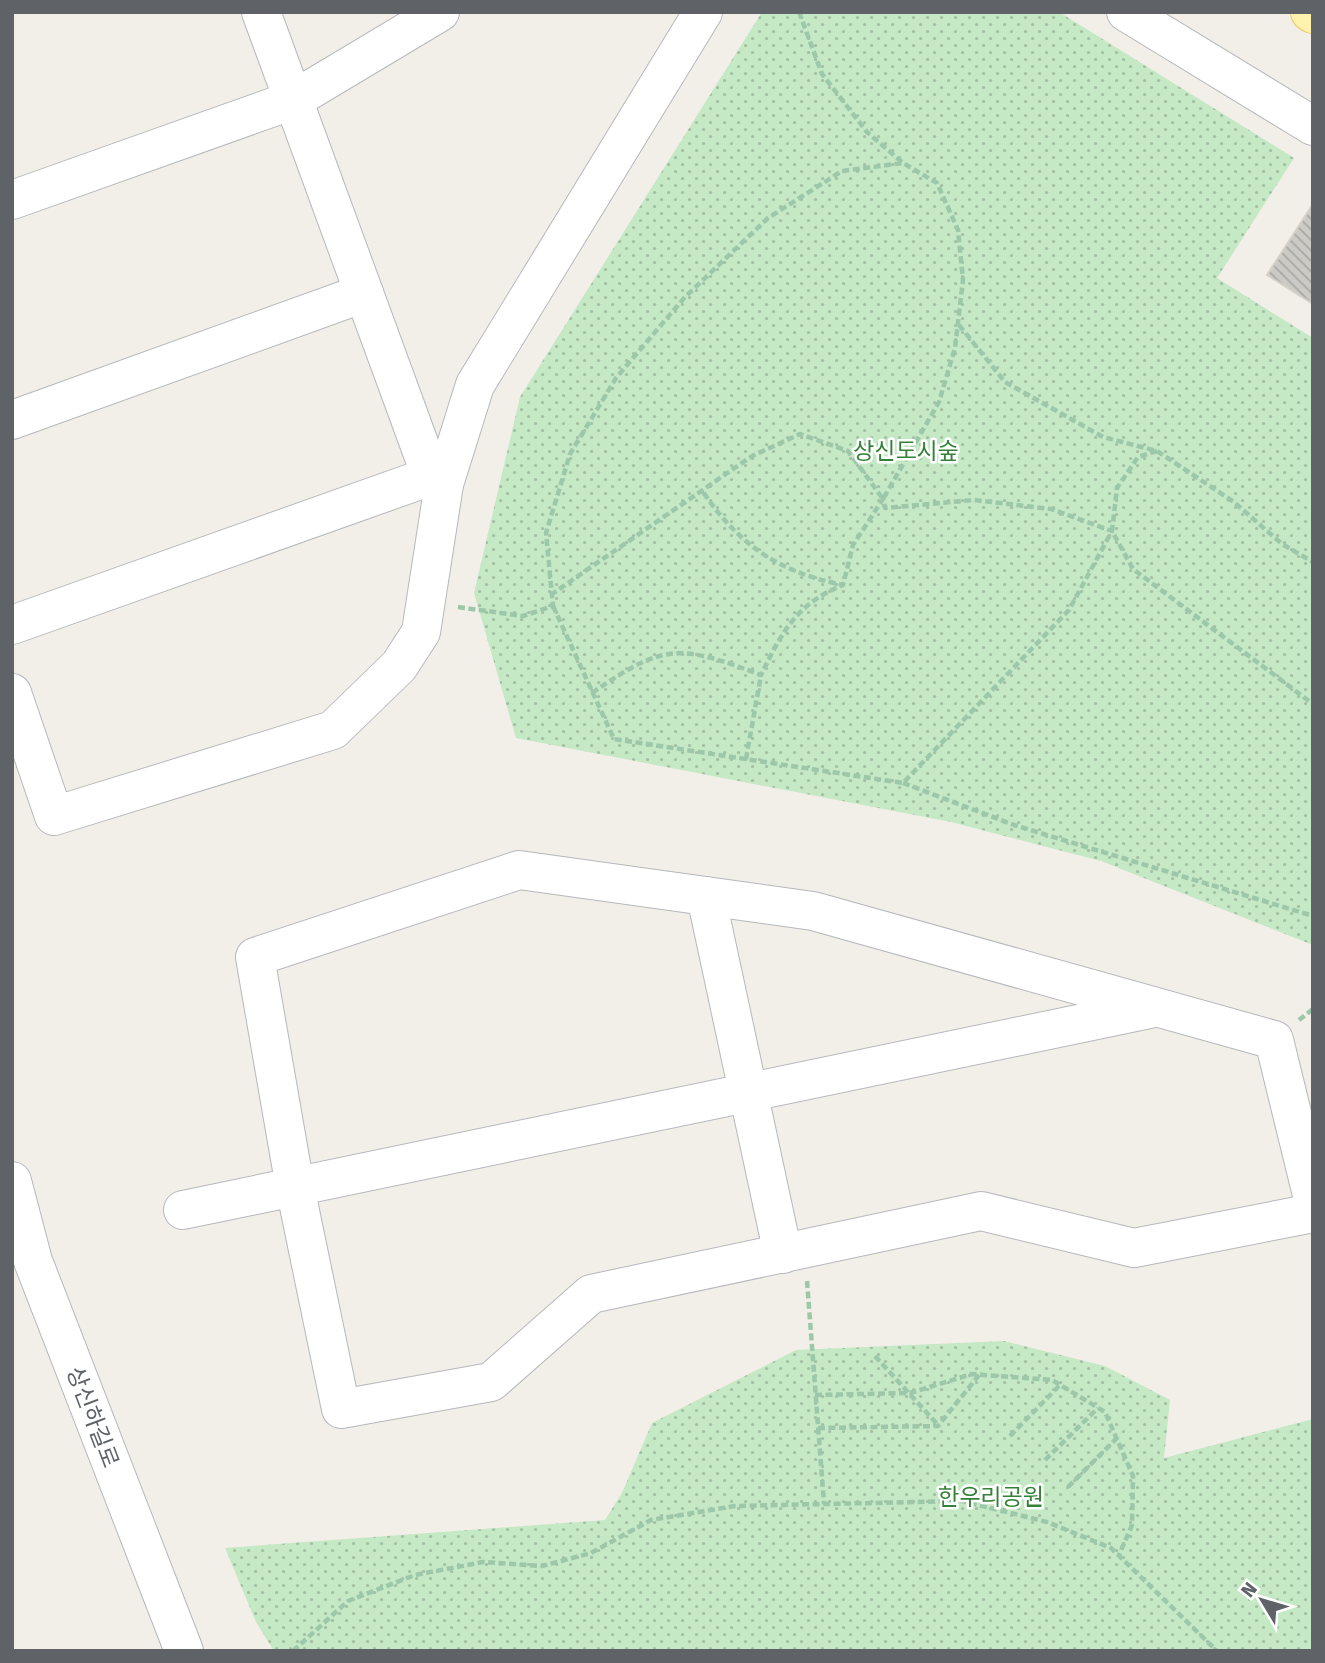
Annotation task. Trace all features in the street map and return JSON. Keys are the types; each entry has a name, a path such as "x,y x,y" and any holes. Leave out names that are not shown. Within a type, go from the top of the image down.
{"street":[{"path":"261,12 364,293 438,480"},
{"path":"12,200 293,100 440,12"},
{"path":"12,693 54,816 333,730 399,666 421,632 438,480 475,385 703,12"},
{"path":"1126,12 1313,126"},
{"path":"12,420 364,293"},
{"path":"12,625 438,480"},
{"path":"1313,1199 1273,1040 813,911 519,870 255,957 295,1187 341,1409 491,1382 592,1294 981,1211 1134,1248 1313,1213"},
{"path":"706,896 748,1092 793,1251"},
{"path":"183,1210 1158,1007"},
{"name":"상신하길로","path":"12,1181 23,1266 184,1651"}],"path":[{"path":"799,12 822,74 867,132 903,163 937,183 958,230 963,280 955,348 939,402 853,545 843,585"},
{"path":"903,163 842,172 768,218 685,297 616,378 570,454 546,533 553,606 614,739 903,783 1014,825 1313,916"},
{"path":"958,324 1005,382 1103,437 1157,451 1234,502 1282,544 1313,562"},
{"path":"552,594 704,492 752,456 800,434 848,451 883,499 885,508 974,500 1051,509 1112,531 1133,569 1313,704"},
{"path":"903,783 1069,610 1112,531 1117,488 1138,457 1157,451"},
{"path":"704,492 722,519 770,562 843,585"},
{"path":"746,758 761,675 784,628 822,594 843,585"},
{"path":"426,602 523,616 553,606"},
{"path":"592,693 635,663 671,651 720,659 761,675"},
{"path":"793,1251 815,1395 824,1504"},
{"path":"874,1356 938,1426"},
{"path":"815,1395 910,1393 972,1374 1052,1380 1105,1412 1133,1476 1132,1525 1119,1555"},
{"path":"818,1428 938,1426 980,1375"},
{"path":"1010,1436 1060,1385"},
{"path":"1045,1460 1098,1408"},
{"path":"1068,1487 1117,1438"},
{"path":"293,1651 348,1601 415,1576 483,1562 542,1566 591,1553 651,1520 735,1506 962,1500 1047,1522 1111,1548 1217,1651"}],"green space":[{"name":"상신도시숲","path":"762,12 1059,12 1294,158 1217,278 1313,338 1313,945 1101,861 951,822 516,738 474,593 520,397"},
{"name":"한우리공원","path":"1004,1341 1105,1366 1170,1400 1164,1458 1313,1419 1313,1651 274,1651 256,1622 225,1548 605,1520 622,1493 652,1423 796,1350"}],"building":[{"path":"1313,204 1313,304 1267,275"}]}
